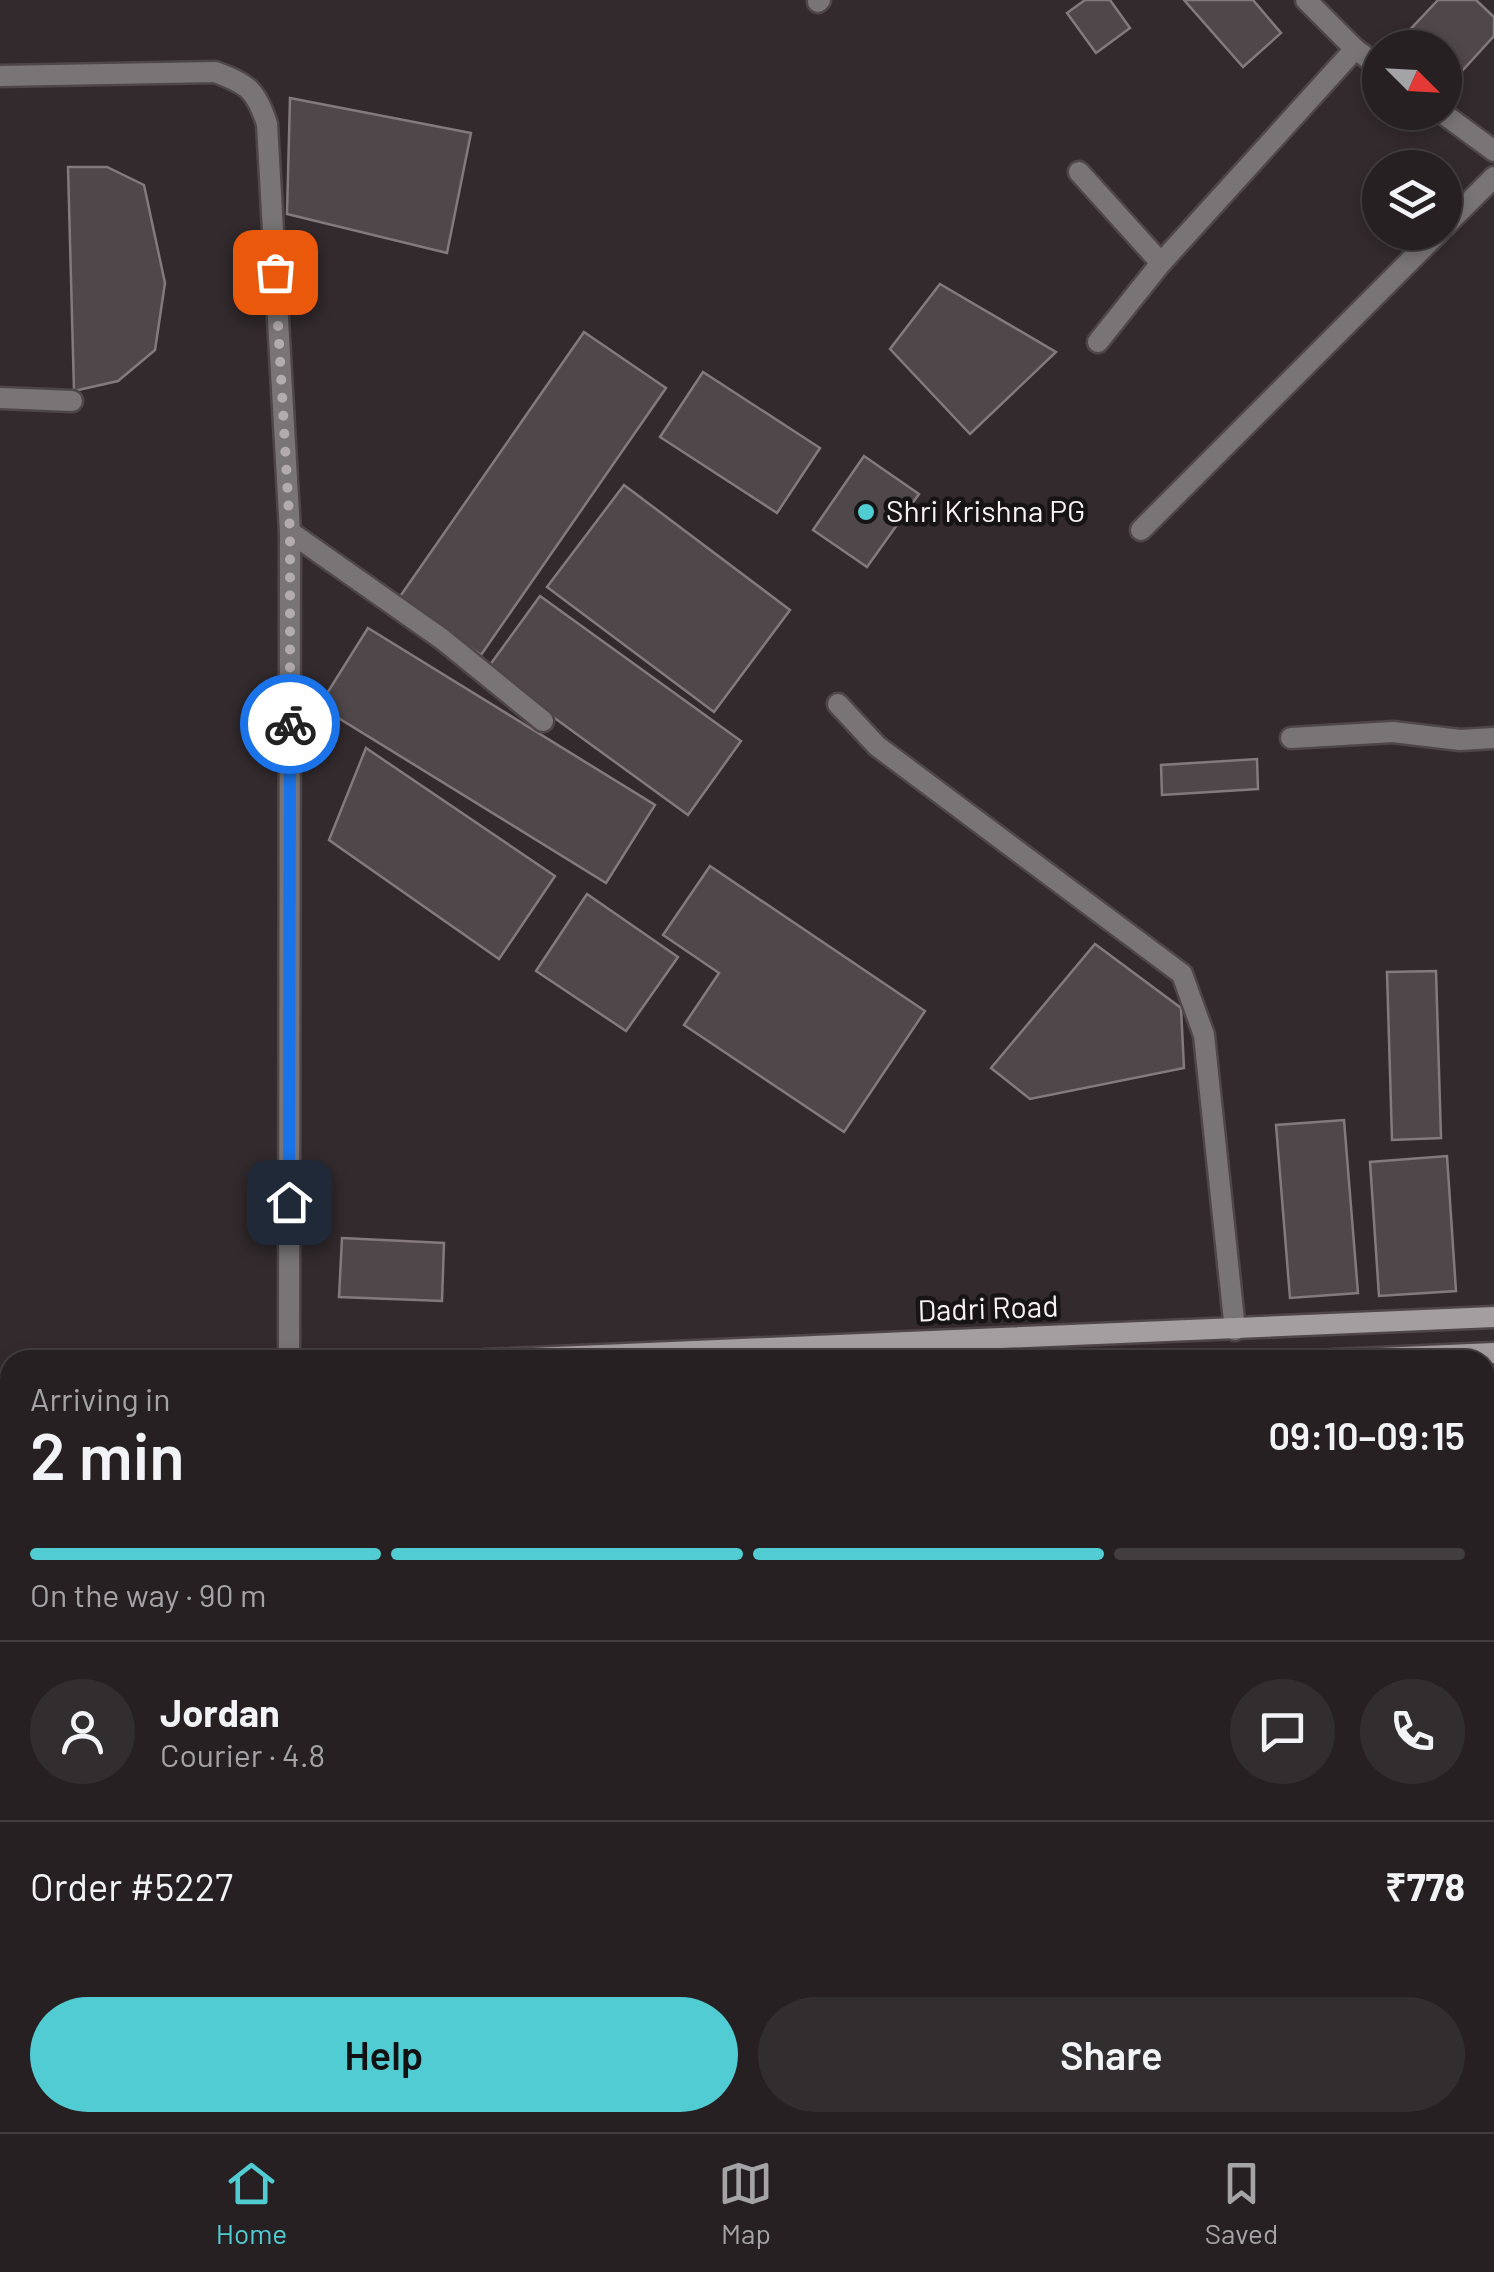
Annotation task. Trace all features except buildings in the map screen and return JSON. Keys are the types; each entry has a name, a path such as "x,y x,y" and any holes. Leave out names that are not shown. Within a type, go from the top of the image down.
{"street":[{"path":"1306,0 1362,54"},
{"path":"1098,342 1161,263 1354,48"},
{"path":"0,76 215,72 242,82 259,99 267,124 290,532 289,1350"},
{"path":"1462,127 1494,151"},
{"path":"1079,172 1161,263"},
{"path":"1462,209 1494,177"},
{"path":"1141,530 1420,250"},
{"path":"0,398 72,401"},
{"path":"290,532 442,640 542,721"},
{"path":"838,704 877,746 1182,974 1204,1035 1234,1330"},
{"path":"1290,738 1393,732 1460,740 1494,738"},
{"name":"Dadri Road","path":"735,1350 1494,1317"}],"way so far":[{"path":"275,272 290,532 290,724"}],"place":[{"name":"Shri Krishna PG","path":"866,512"}],"route":[{"path":"289,1202 290,724"}]}
